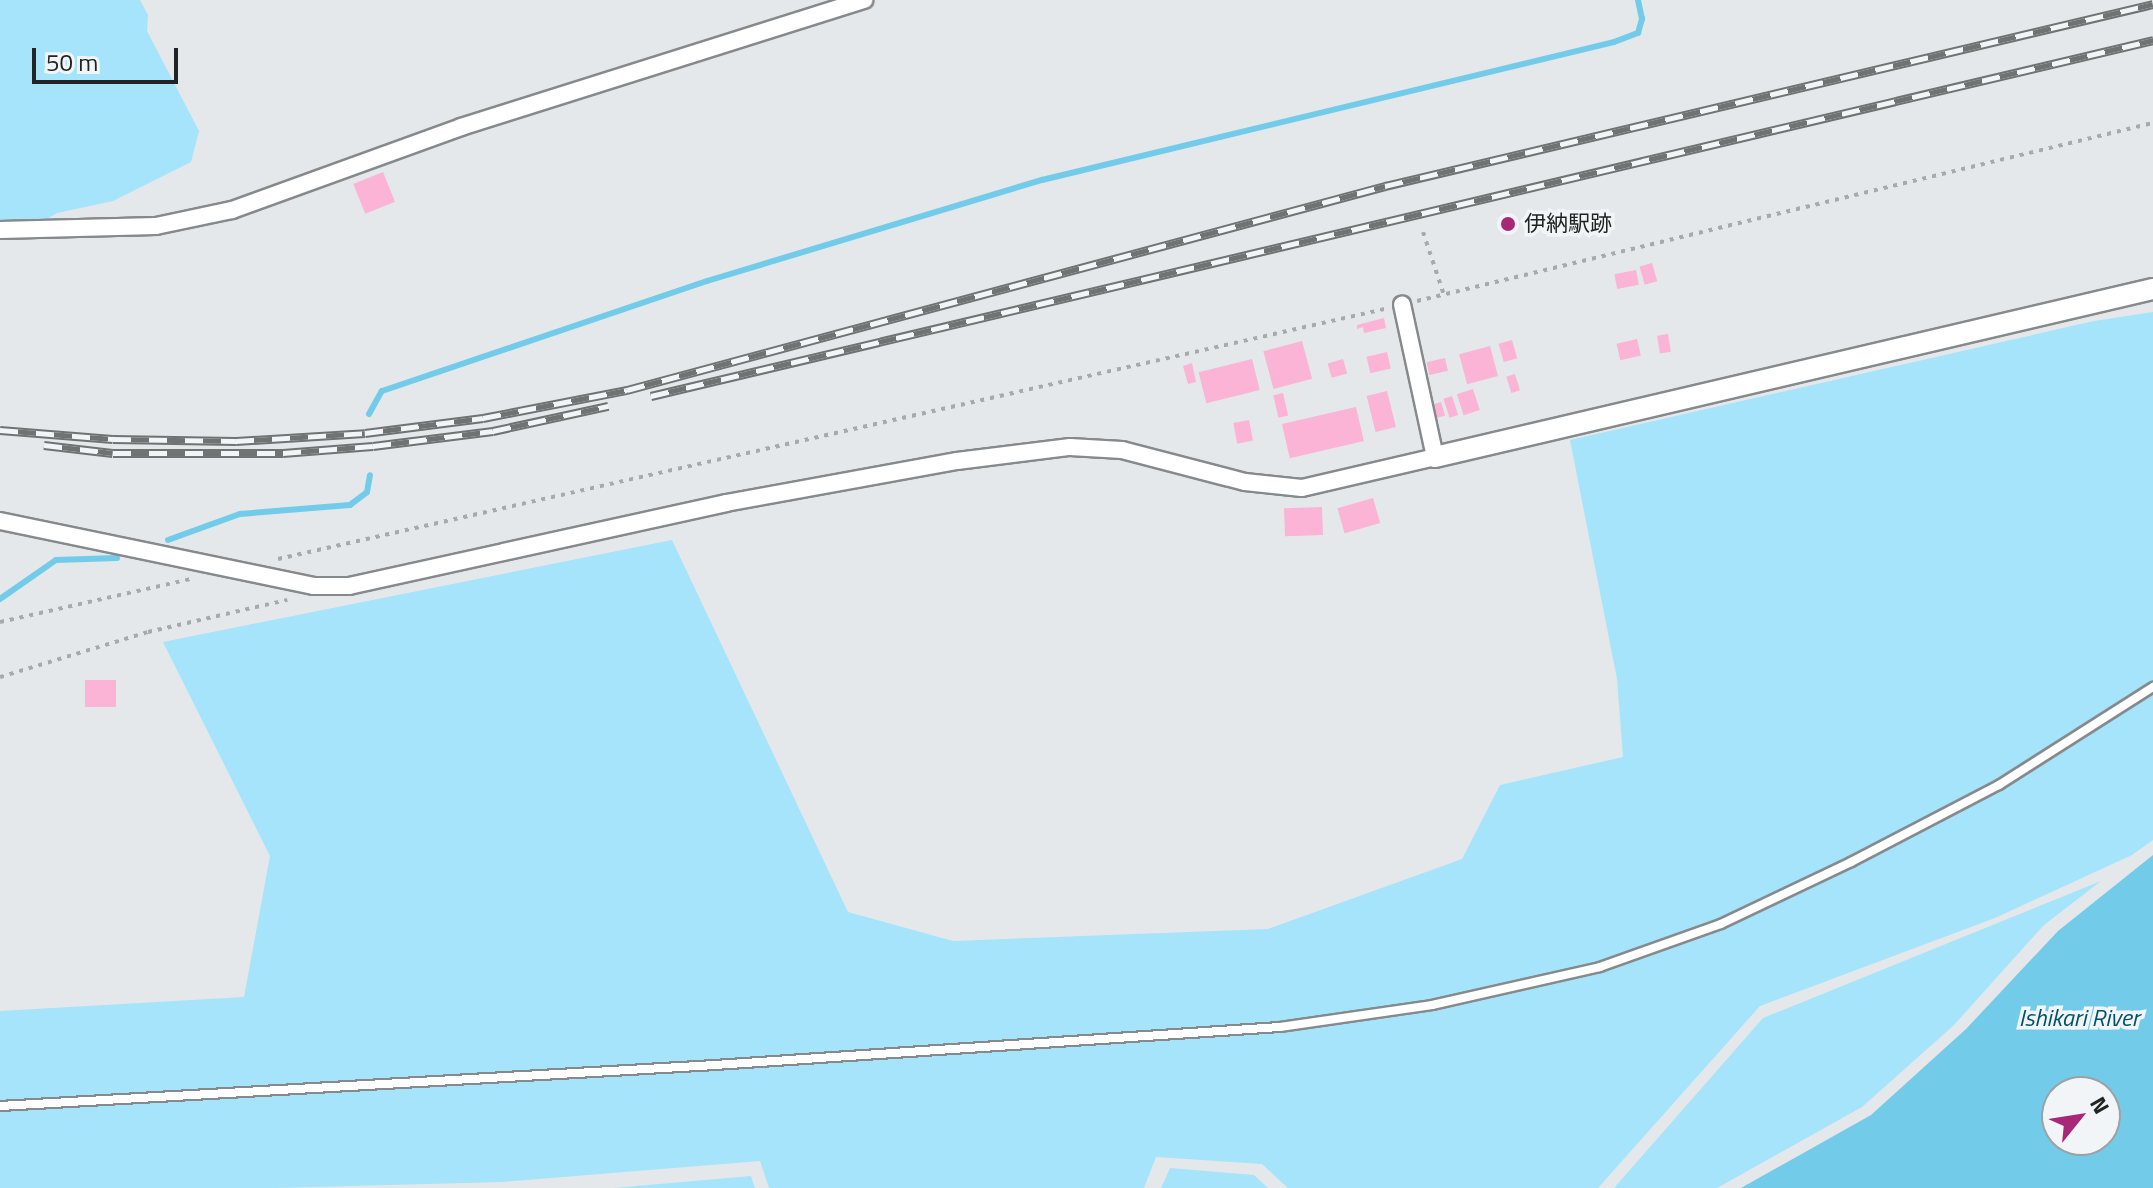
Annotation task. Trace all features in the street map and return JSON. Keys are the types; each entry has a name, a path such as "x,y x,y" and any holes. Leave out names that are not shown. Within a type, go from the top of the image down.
{"street":[{"path":"0,230 156,226 232,210 461,127 864,0"},
{"path":"0,521 314,586 349,586 818,486 957,461 1056,448 1122,450 1245,482 1302,488 2153,289"},
{"path":"1402,305 1435,457"}],"lane":[{"path":"0,1106 699,1066 1280,1027 1432,1005 1600,967 1721,924 1851,862 1999,785 2153,687"}],"path":[{"path":"268,562 1402,305 2153,123"},
{"path":"1423,232 1444,295"},
{"path":"0,622 192,579"},
{"path":"0,677 148,632 298,597 314,586"}],"shaded area":[{"path":"0,0 140,0 148,15 147,31 199,131 191,162 113,201 57,213 33,227 0,224"},
{"path":"2153,312 2153,840 2132,855 1995,918 1760,1006 1598,1188 1288,1188 1262,1164 1156,1157 1144,1188 769,1188 760,1161 502,1182 275,1188 0,1188 0,1011 244,997 270,856 163,642 672,540 848,912 953,941 1268,929 1462,859 1500,785 1623,757 1617,679 1570,440 2094,321"},
{"path":"2101,881 2044,925 1954,1025 1862,1107 1717,1188 1614,1188 1763,1018"},
{"path":"1170,1168 1254,1175 1268,1188 1161,1188"},
{"path":"751,1176 755,1188 614,1188"}],"water":[{"name":"Ishikari River","path":"2153,855 2153,1188 1741,1188 1871,1115 1966,1029 2058,931"}],"building":[{"path":"383,172 395,202 365,214 353,184"},
{"path":"1652,263 1657,281 1645,285 1640,267"},
{"path":"1636,270 1639,285 1617,289 1614,274"},
{"path":"1384,318 1386,328 1364,333 1363,327 1357,329 1357,325"},
{"path":"1668,334 1671,352 1660,353 1657,336"},
{"path":"1637,339 1641,356 1620,360 1617,344"},
{"path":"1512,340 1517,358 1504,362 1499,344"},
{"path":"1302,341 1312,379 1273,389 1263,351"},
{"path":"1490,346 1498,376 1467,384 1459,354"},
{"path":"1387,352 1391,369 1370,373 1367,357"},
{"path":"1445,358 1448,371 1429,375 1426,362"},
{"path":"1252,359 1260,390 1206,403 1199,372"},
{"path":"1343,359 1347,373 1332,378 1328,363"},
{"path":"1192,363 1196,382 1188,384 1183,366"},
{"path":"1515,374 1520,390 1511,393 1506,377"},
{"path":"1473,389 1480,410 1464,415 1457,394"},
{"path":"1387,391 1396,427 1376,432 1367,396"},
{"path":"1283,393 1288,415 1278,418 1273,395"},
{"path":"1452,396 1458,415 1450,418 1443,399"},
{"path":"1441,402 1445,415 1436,418 1432,405"},
{"path":"1356,407 1364,441 1290,458 1282,424"},
{"path":"1249,420 1253,441 1237,444 1233,423"},
{"path":"1373,498 1380,523 1345,533 1337,508"},
{"path":"1322,507 1323,535 1285,536 1284,508"},
{"path":"85,680 116,680 116,707 85,707"}],"waterway":[{"path":"369,414 382,391 707,281 1042,180 1614,42 1638,33 1642,19 1638,0"},
{"path":"168,540 240,514 350,505 367,492 370,475"},
{"path":"0,599 56,560 117,558"}],"railway":[{"path":"0,430 113,439 236,441 365,433 483,418 627,390 1385,186 2153,4"},
{"path":"651,396 2153,40"},
{"path":"44,445 113,453 283,453 373,446 493,431 608,406"}],"place":[{"name":"伊納駅跡","path":"1508,224"}]}
